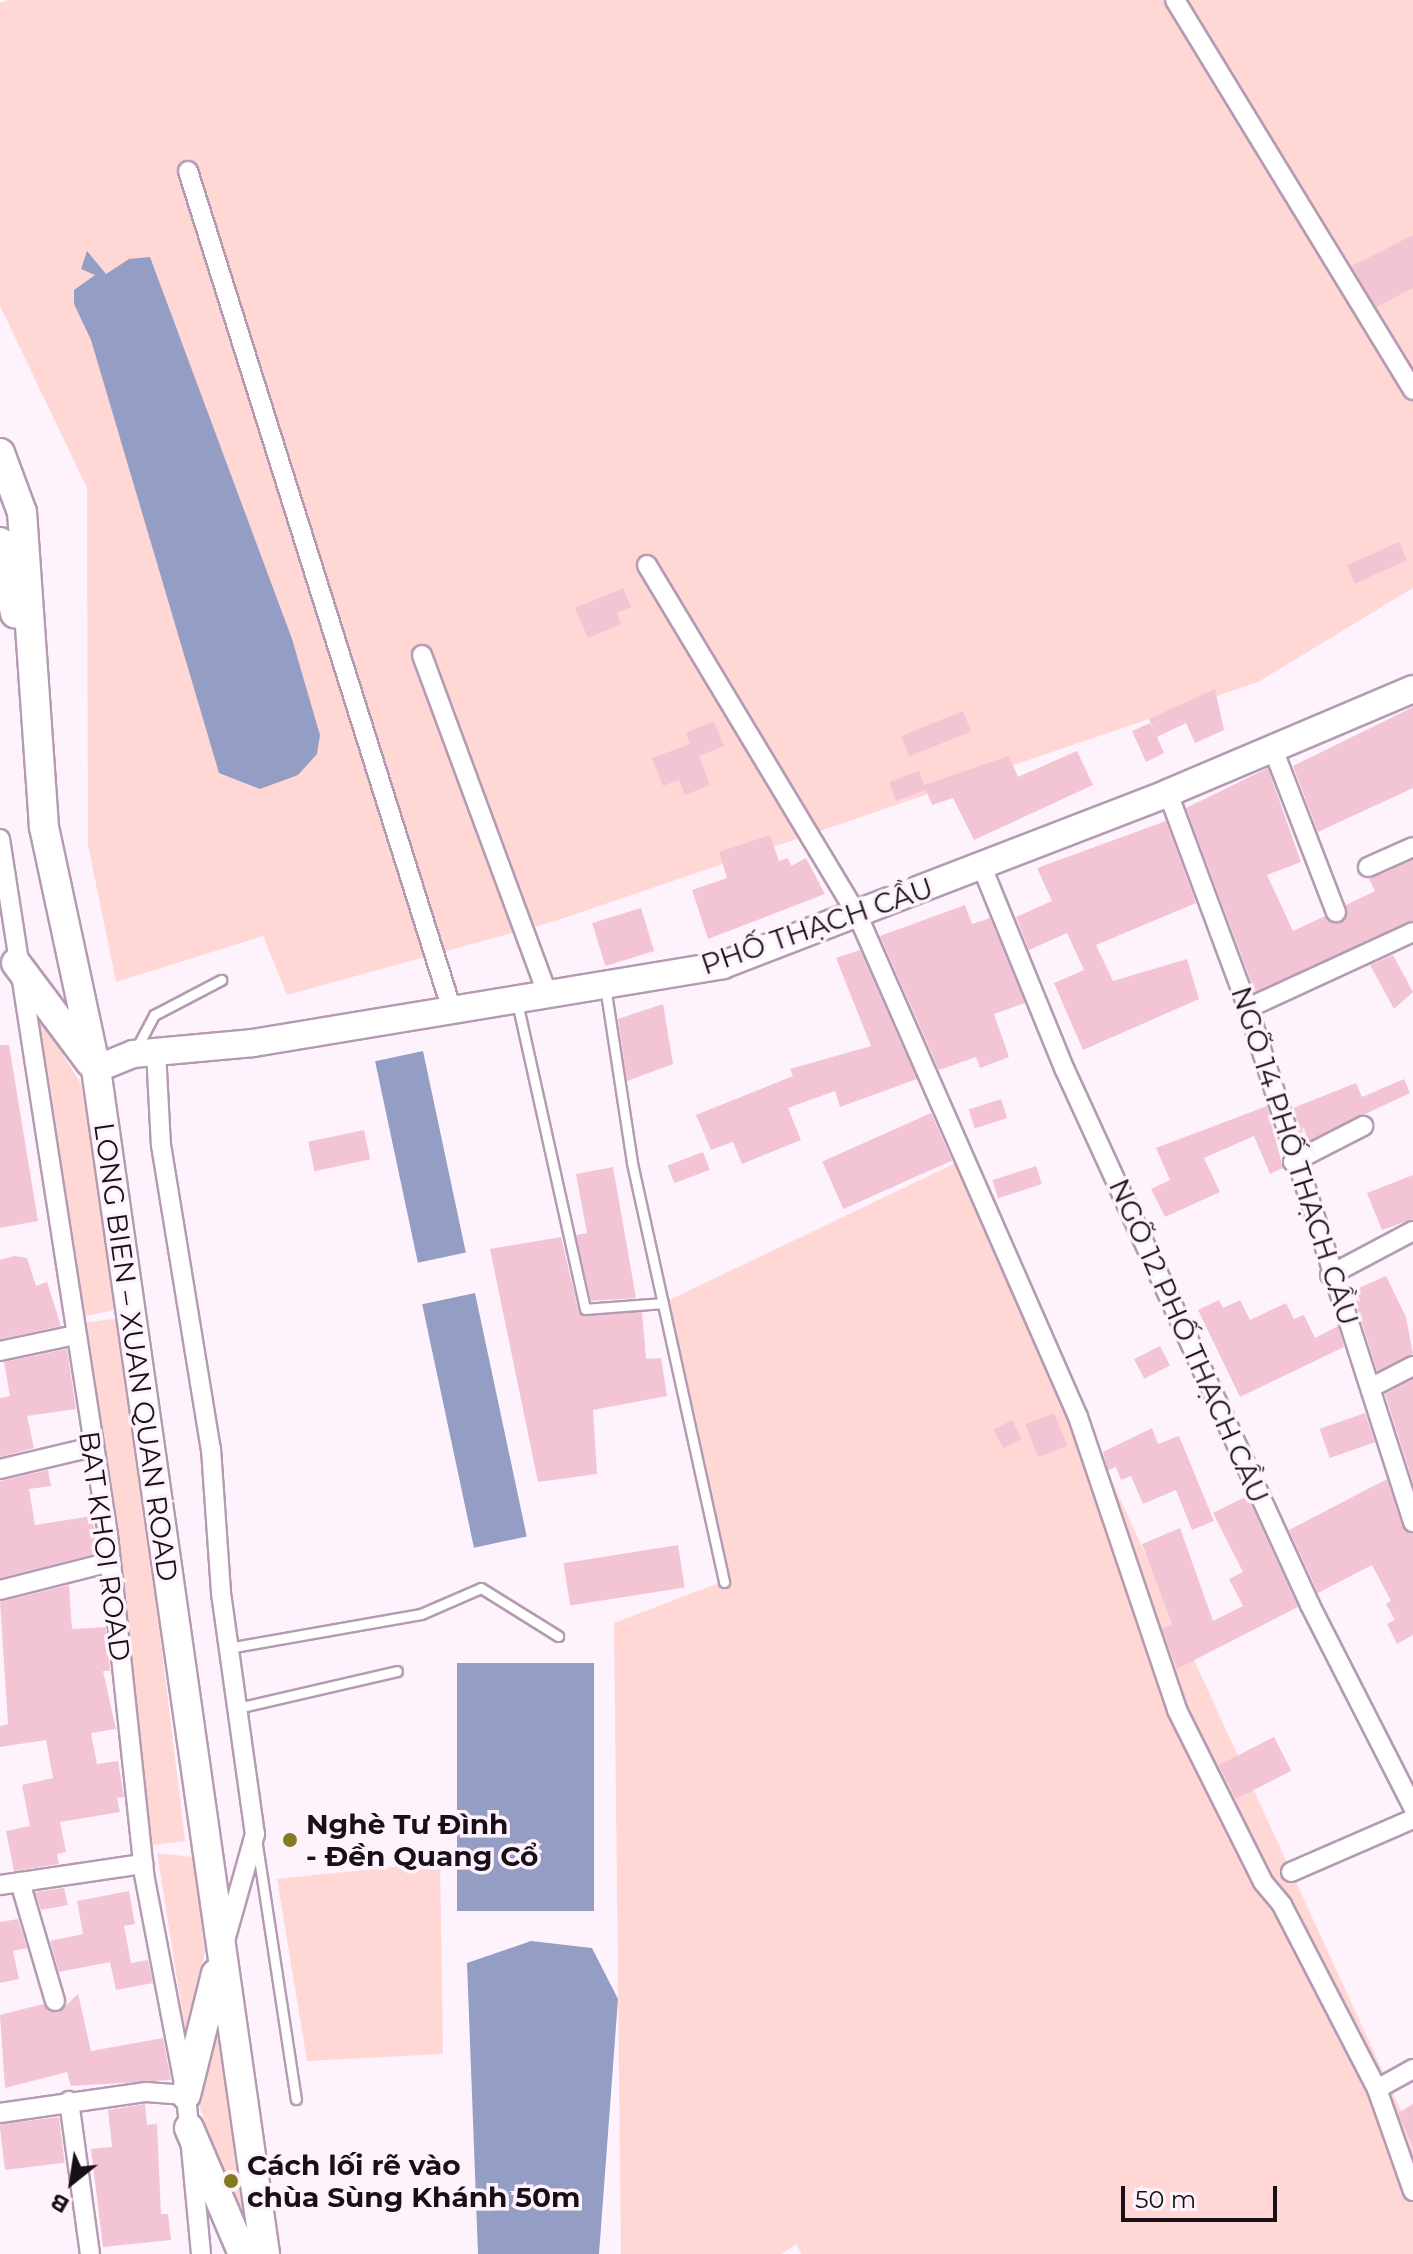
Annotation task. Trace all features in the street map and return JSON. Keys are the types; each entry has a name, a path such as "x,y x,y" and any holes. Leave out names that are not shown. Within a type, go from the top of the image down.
{"main road":[{"name":"LONG BIEN – XUAN QUAN ROAD","path":"0,453 27,551 31,689 44,827 96,1069 219,1962 265,2254"},
{"path":"0,542 31,689"},
{"path":"8,961 96,1069"},
{"path":"186,2095 219,1962"},
{"path":"189,2128 243,2254"}],"street":[{"path":"1175,0 1413,390"},
{"path":"188,171 451,1007"},
{"path":"647,565 858,916 1078,1417 1177,1710 1377,2089 1413,2191"},
{"path":"422,655 546,991"},
{"name":"PHỐ THẠCH CẦU","path":"96,1069 145,1052 253,1043 515,995 605,985 723,965 858,916 1168,793 1413,689"},
{"path":"1273,749 1336,912"},
{"name":"NGÕ 14 PHỐ THẠCH CẦU","path":"1168,793 1248,1008 1293,1162 1330,1275 1372,1387 1413,1522"},
{"name":"BAT KHOI ROAD","path":"0,839 8,961 75,1335 111,1562 143,1864 186,2095 201,2254"},
{"path":"1368,867 1413,847"},
{"name":"NGÕ 12 PHỐ THẠCH CẦU","path":"982,867 1243,1460 1408,1785 1413,1807"},
{"path":"1248,1008 1413,932"},
{"path":"145,1052 211,1449 228,1648 255,1834 219,1962"},
{"path":"1293,1162 1363,1126"},
{"path":"1330,1275 1413,1231"},
{"path":"0,1351 75,1335"},
{"path":"1372,1387 1413,1366"},
{"path":"0,1469 92,1447"},
{"path":"0,1590 111,1562"},
{"path":"1291,1872 1413,1819"},
{"path":"0,1885 143,1864"},
{"path":"20,1882 55,2001"},
{"path":"1377,2089 1413,2069"},
{"path":"0,2113 69,2101 186,2095"},
{"path":"69,2101 90,2254"}],"lane":[{"path":"145,1052 154,1015 221,980"},
{"path":"605,985 663,1303 724,1582"},
{"path":"515,995 585,1309 663,1303"},
{"path":"228,1648 421,1614 481,1588 558,1636"},
{"path":"237,1708 397,1671"},
{"path":"255,1834 296,2099"}],"shaded area":[{"path":"8,0 1413,0 1413,588 1258,682 555,921 287,995 263,936 116,982 88,845 87,488 0,306 0,3"},
{"path":"23,989 81,1084 120,1309 81,1317"},
{"path":"964,1159 1413,2137 1413,2254 801,2254 797,2244 781,2254 621,2254 614,1623 724,1581 663,1303"},
{"path":"121,1318 185,1841 147,1846 82,1323"},
{"path":"157,1853 193,1857 205,1952 186,2035"},
{"path":"440,1862 443,2054 307,2061 277,1879"},
{"path":"214,1998 224,2053 251,2254 197,2100"}],"water":[{"path":"87,251 106,274 129,259 150,257 292,639 320,735 317,754 298,775 260,789 219,773 91,340 74,304 74,290 95,275 81,269"},
{"path":"423,1051 466,1252 418,1263 375,1061"},
{"path":"475,1293 527,1537 474,1548 422,1304"},
{"path":"457,1663 594,1663 594,1911 457,1911"},
{"path":"531,1941 592,1948 618,1999 599,2254 478,2254 467,1963"}],"building":[{"path":"1413,235 1413,288 1376,307 1352,266"},
{"path":"1399,542 1407,560 1355,583 1347,565"},
{"path":"623,588 631,607 617,613 621,624 588,638 575,608"},
{"path":"1215,689 1224,730 1195,743 1186,723 1157,737 1164,753 1146,762 1132,731 1150,723 1155,732 1149,719"},
{"path":"1413,707 1413,788 1318,832 1293,766"},
{"path":"963,711 971,731 909,756 901,736"},
{"path":"714,721 724,746 699,756 710,785 685,795 679,780 663,786 652,758 690,744 686,733"},
{"path":"1077,751 1093,785 974,840 953,798 932,805 926,790 896,801 889,782 919,771 924,785 1009,756 1018,777"},
{"path":"1268,768 1301,862 1267,875 1293,931 1325,916 1341,923 1346,905 1375,891 1369,879 1413,860 1413,920 1255,992 1186,808"},
{"path":"1166,821 1196,903 1096,945 1113,981 1187,959 1199,999 1083,1050 1054,983 1084,970 1067,933 1029,950 1016,917 1052,901 1037,868"},
{"path":"770,835 779,861 788,858 791,866 806,858 825,894 708,939 692,890 727,878 719,852"},
{"path":"965,905 972,924 990,918 1025,1003 994,1014 1009,1057 980,1068 976,1057 939,1070 880,936"},
{"path":"641,908 654,951 605,966 592,923"},
{"path":"860,950 917,1079 840,1107 835,1091 788,1108 801,1140 742,1164 733,1142 711,1150 696,1115 793,1076 790,1069 871,1046 836,958"},
{"path":"1393,955 1413,992 1394,1009 1370,965"},
{"path":"663,1004 673,1064 627,1081 618,1019"},
{"path":"0,1045 9,1045 38,1221 0,1228"},
{"path":"1404,1079 1410,1093 1304,1143 1293,1108 1356,1083 1362,1097"},
{"path":"1001,1099 1007,1118 975,1129 969,1110"},
{"path":"1267,1106 1283,1168 1270,1174 1254,1136 1204,1158 1220,1192 1165,1217 1151,1189 1170,1180 1156,1148"},
{"path":"931,1113 952,1161 843,1209 822,1161"},
{"path":"364,1130 370,1159 314,1171 308,1142"},
{"path":"703,1152 710,1170 674,1183 668,1166"},
{"path":"1036,1166 1042,1184 998,1198 992,1180"},
{"path":"613,1167 636,1298 591,1301 576,1235 587,1233 576,1174"},
{"path":"1413,1175 1413,1219 1382,1230 1367,1193"},
{"path":"561,1237 579,1313 642,1312 646,1359 661,1358 667,1396 593,1410 597,1474 538,1482 490,1249"},
{"path":"14,1256 27,1258 36,1286 47,1282 61,1326 0,1339 0,1260"},
{"path":"1386,1276 1406,1317 1413,1354 1377,1371 1352,1291"},
{"path":"1219,1300 1223,1308 1240,1300 1250,1320 1286,1303 1294,1319 1304,1315 1315,1338 1338,1326 1344,1347 1240,1397 1198,1310"},
{"path":"1160,1346 1170,1366 1144,1379 1134,1359"},
{"path":"67,1349 76,1409 27,1416 34,1448 0,1457 0,1398 10,1396 4,1362"},
{"path":"1413,1379 1413,1483 1385,1394"},
{"path":"1054,1413 1067,1445 1038,1457 1025,1425"},
{"path":"1365,1413 1375,1442 1330,1458 1320,1429"},
{"path":"1012,1420 1022,1439 1003,1448 993,1430"},
{"path":"1152,1428 1158,1444 1179,1436 1214,1521 1192,1530 1176,1490 1143,1504 1131,1476 1121,1480 1116,1467 1108,1470 1103,1452"},
{"path":"48,1470 51,1486 29,1489 35,1525 92,1516 98,1553 0,1578 0,1481"},
{"path":"1387,1479 1402,1526 1413,1534 1413,1635 1397,1644 1387,1624 1395,1620 1386,1604 1391,1601 1372,1565 1318,1593 1289,1530"},
{"path":"1247,1496 1298,1607 1177,1669 1162,1629 1172,1624 1142,1544 1180,1528 1213,1621 1243,1606 1229,1579 1243,1572 1213,1513"},
{"path":"678,1545 685,1587 570,1606 563,1563"},
{"path":"69,1585 72,1629 106,1627 110,1671 103,1671 116,1729 91,1733 97,1764 118,1761 124,1797 117,1798 120,1812 60,1822 66,1852 57,1854 59,1864 14,1871 6,1831 30,1826 22,1785 53,1778 46,1740 0,1747 0,1726 8,1724 0,1602"},
{"path":"1274,1737 1291,1771 1236,1799 1219,1765"},
{"path":"64,1888 68,1905 41,1910 35,1892"},
{"path":"129,1891 135,1924 124,1926 131,1963 148,1960 153,1983 116,1990 110,1962 59,1972 50,1941 83,1934 77,1901"},
{"path":"18,1919 27,1948 13,1951 19,1979 0,1983 0,1922"},
{"path":"78,1994 91,2051 163,2038 171,2080 71,2086 67,2072 5,2088 0,2015 43,2004 58,2013"},
{"path":"145,2104 147,2125 157,2124 161,2214 168,2214 171,2240 103,2247 91,2149 112,2147 108,2110"},
{"path":"1413,2104 1413,2147 1398,2113"},
{"path":"59,2117 65,2163 5,2170 0,2124"}],"place":[{"name":"Nghè Tư Đình - Đền Quang Cổ","path":"290,1840"},
{"name":"Cách lối rẽ vào chùa Sùng Khánh 50m","path":"231,2181"}]}
